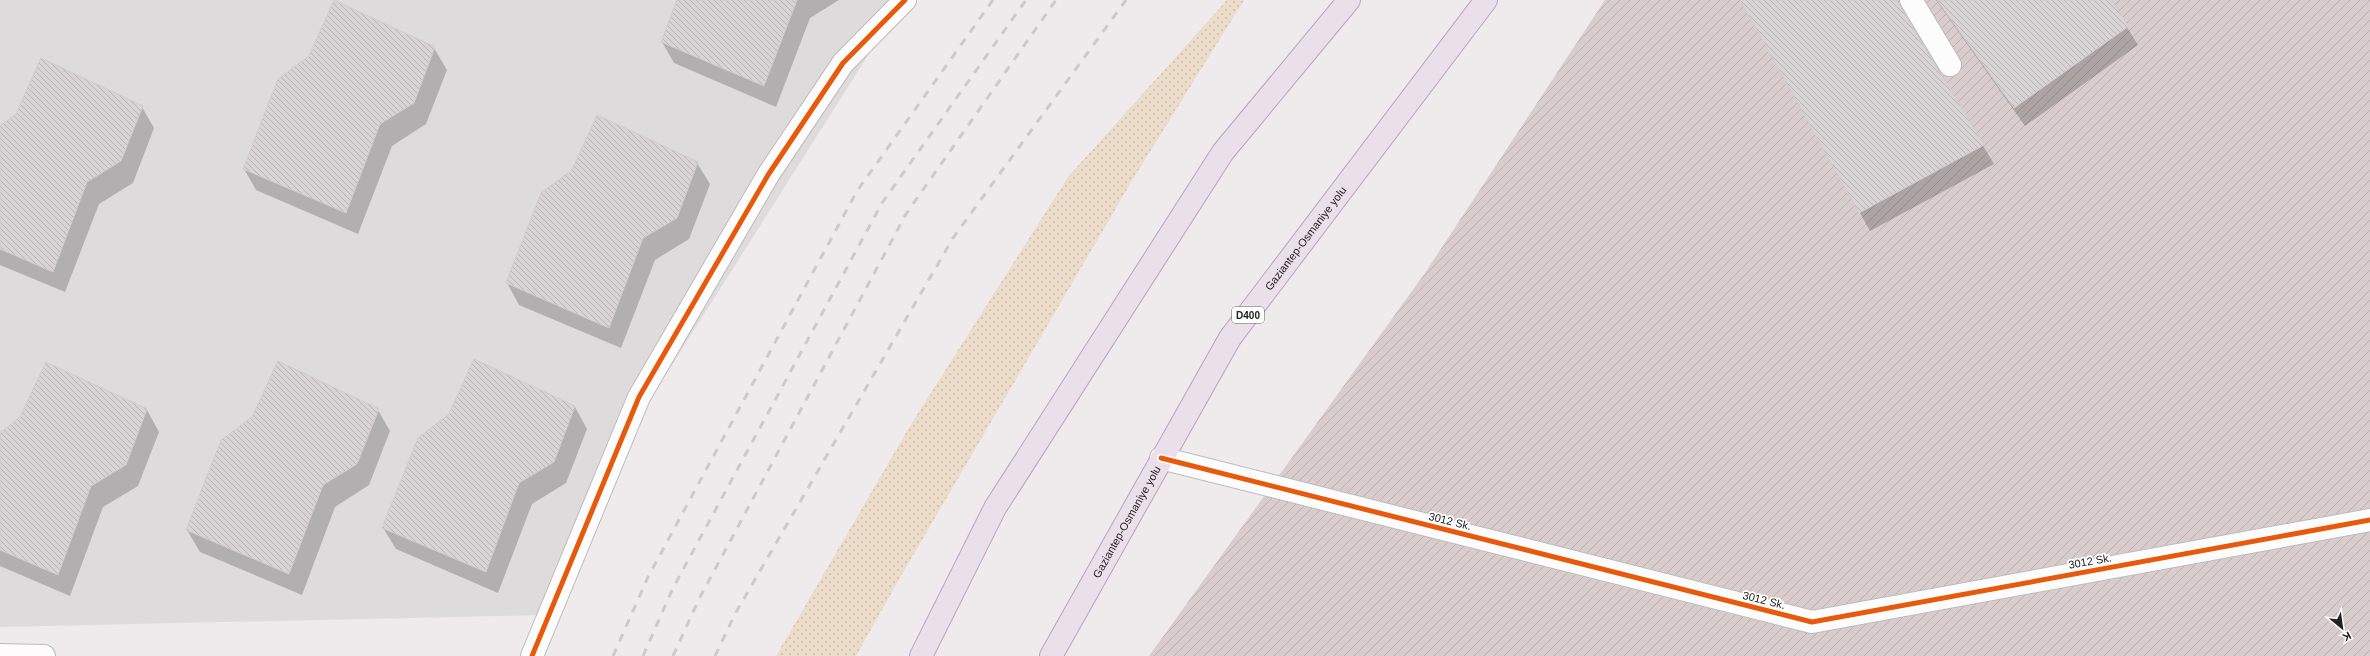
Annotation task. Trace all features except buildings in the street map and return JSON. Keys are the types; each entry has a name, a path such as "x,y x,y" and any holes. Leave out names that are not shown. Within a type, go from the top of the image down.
{"highway":[{"path":"921,656 995,508 1223,152 1349,0"},
{"name":"Gaziantep-Osmaniye yolu","path":"1051,656 1161,458 1230,338 1486,0"}],"street":[{"path":"532,656 643,390 768,175 843,64 905,0"},
{"path":"1911,0 1950,66"},
{"name":"3012 Sk.","path":"1161,458 1812,622 2370,520"},
{"path":"0,655 44,656"}],"shaded area":[{"path":"0,0 903,0 594,488 545,615 0,627"},
{"path":"1227,0 1244,0 1133,179 898,581 856,656 776,656 910,426 1068,177"},
{"path":"1605,0 2370,0 2370,656 1149,656 1425,273"}],"railway":[{"path":"613,656 648,577 857,191 993,0"},
{"path":"643,656 673,588 882,203 1026,0"},
{"path":"673,656 699,599 906,214 1056,0"},
{"path":"715,656 735,614 953,238 1126,0"}],"cycle path":[{"path":"532,656 639,397 768,175 843,63 905,0"},
{"path":"1161,458 1812,622 2370,520"}]}
